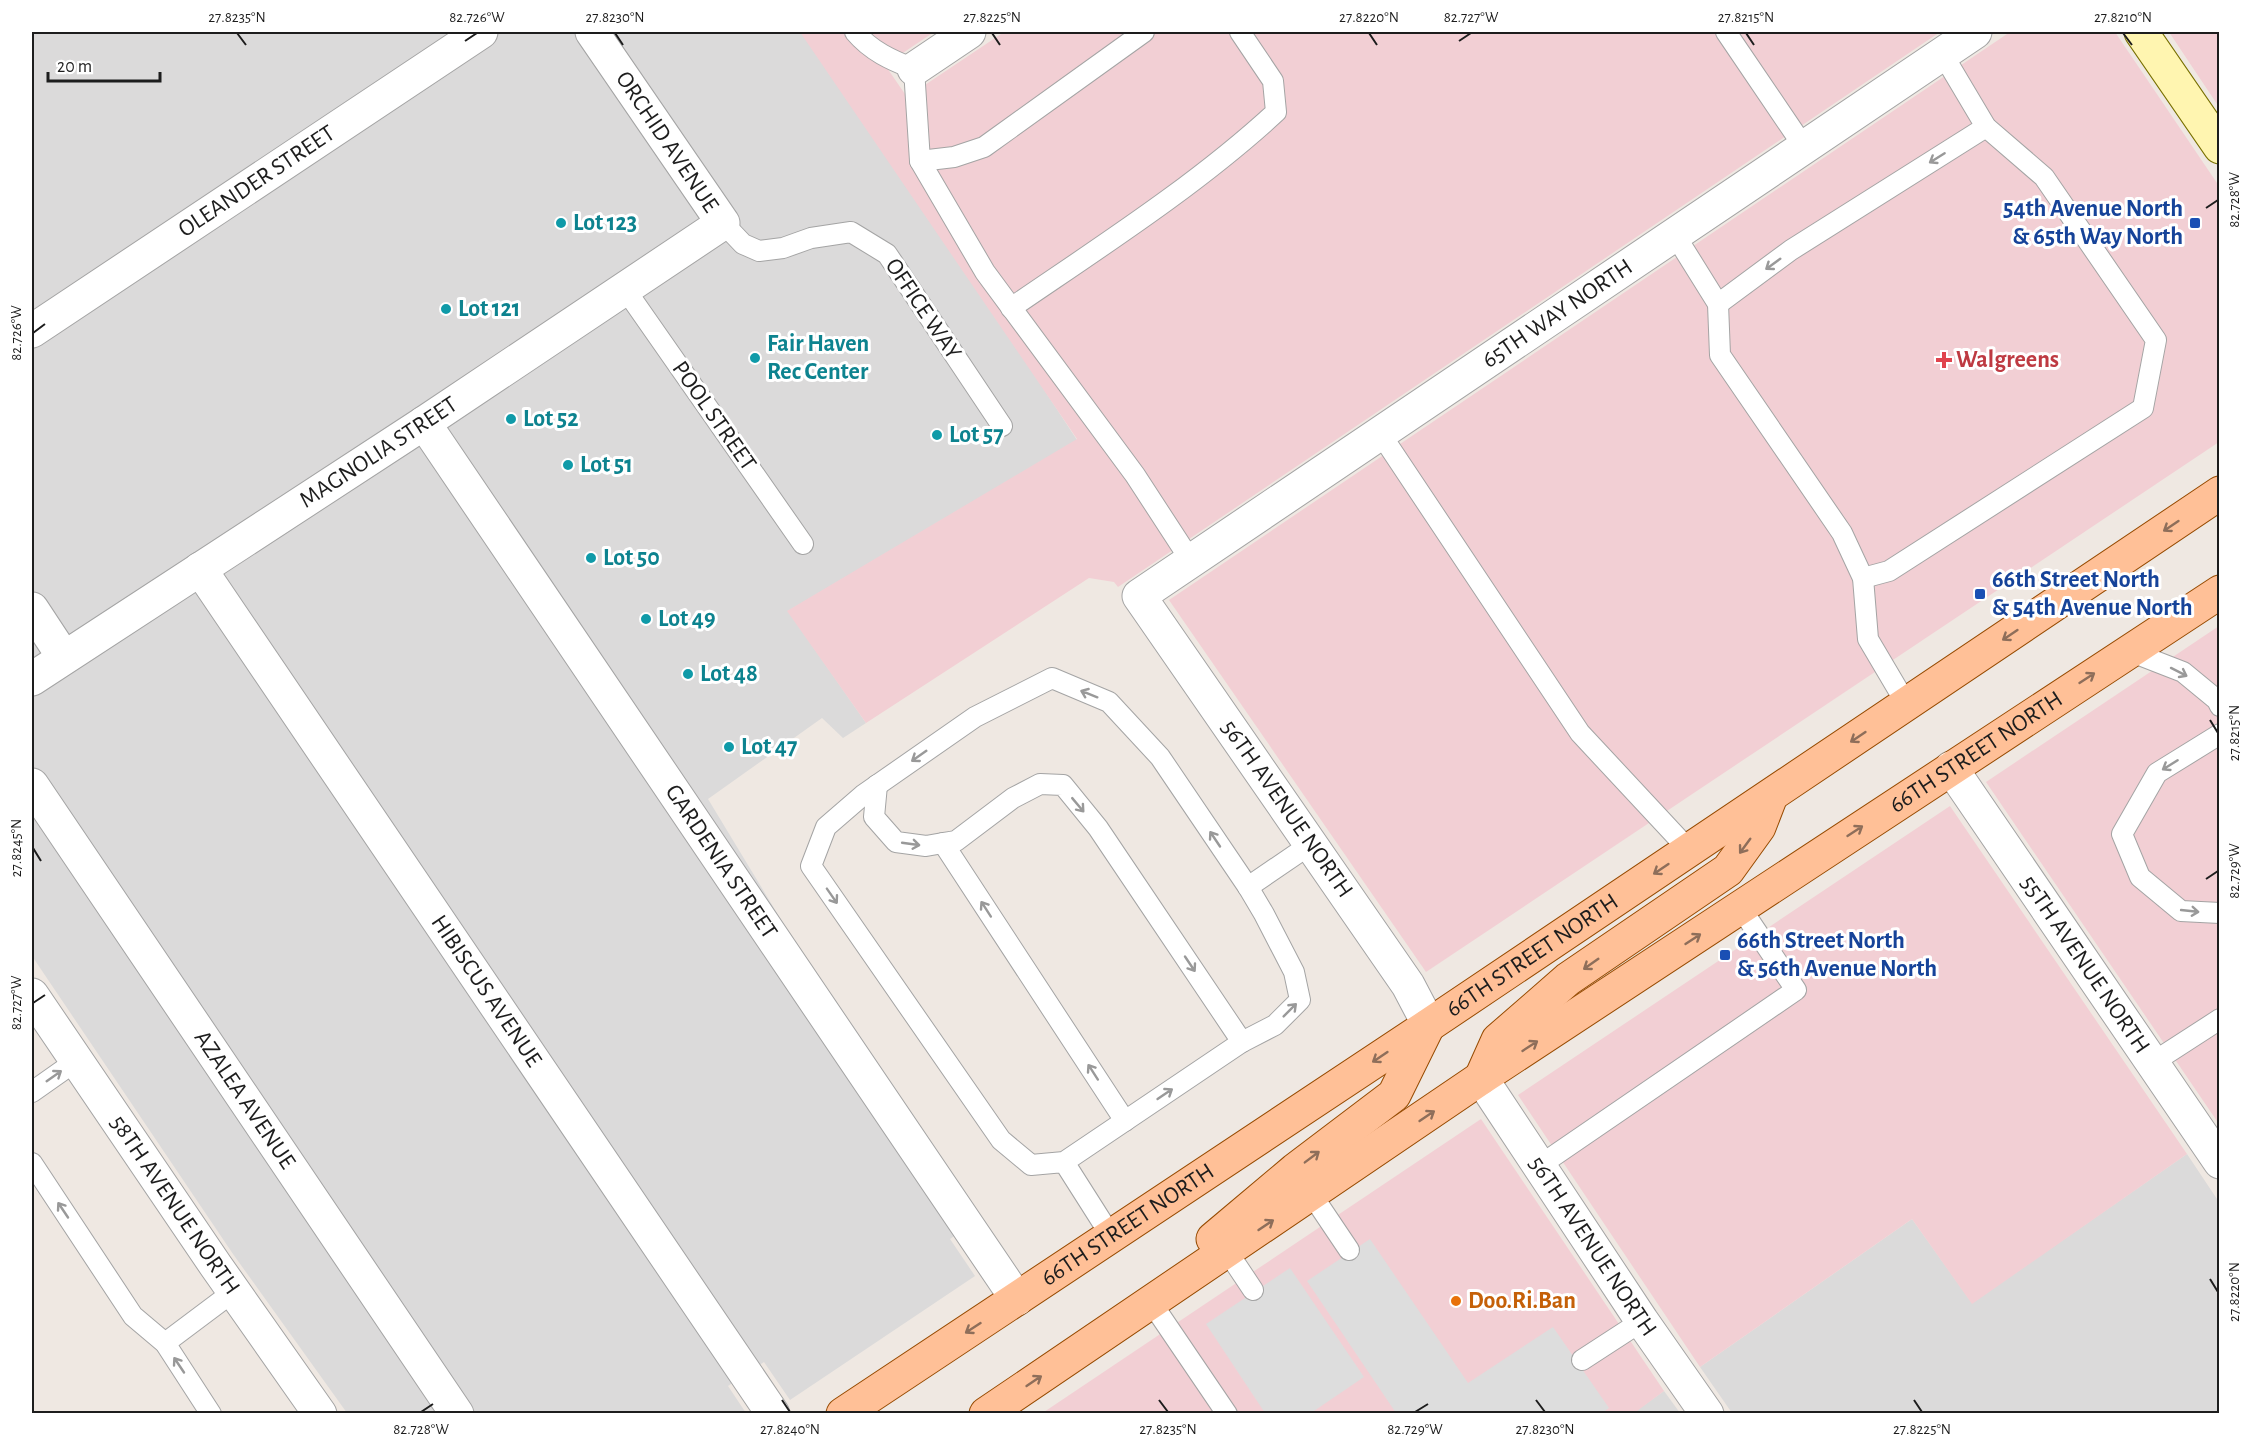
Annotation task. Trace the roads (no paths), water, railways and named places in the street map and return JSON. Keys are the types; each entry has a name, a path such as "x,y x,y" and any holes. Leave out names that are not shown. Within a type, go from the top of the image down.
{"main road":[{"path":"2141,32 2220,147"},
{"name":"66TH STREET NORTH","path":"843,1413 2220,494"},
{"name":"66TH STREET NORTH","path":"986,1413 1312,1195 1481,1078 2220,592"},
{"path":"1481,1078 1498,1040 1568,980 1728,870 1759,826 1772,795"},
{"path":"1138,1310 1158,1280 1193,1255 1295,1170 1394,1095 1429,1024"}],"street":[{"name":"OLEANDER STREET","path":"32,331 481,32"},
{"name":"ORCHID AVENUE","path":"592,32 723,224"},
{"path":"914,69 969,32"},
{"name":"65TH WAY NORTH","path":"1139,596 1972,32"},
{"name":"MAGNOLIA STREET","path":"32,679 63,656 424,423 723,224"},
{"name":"GARDENIA STREET","path":"424,423 1017,1299"},
{"name":"HIBISCUS AVENUE","path":"200,569 773,1413"},
{"name":"56TH AVENUE NORTH","path":"1139,596 1408,985 1429,1024"},
{"path":"32,609 63,656"},
{"name":"55TH AVENUE NORTH","path":"1951,768 2220,1162"},
{"name":"AZALEA AVENUE","path":"32,785 457,1413"},
{"name":"58TH AVENUE NORTH","path":"32,995 233,1292 320,1413"},
{"name":"56TH AVENUE NORTH","path":"1481,1078 1642,1321 1707,1413"}],"lane":[{"path":"855,32 865,44 914,69 920,161 985,272 1135,475 1191,561"},
{"path":"920,161 954,157 984,147 1144,32"},
{"path":"1011,308 1242,143 1276,112 1273,81 1240,32"},
{"path":"1726,32 1804,147"},
{"path":"1863,578 1889,571 2143,408 2156,340 2044,177 1986,127 1942,53"},
{"path":"1718,304 1791,250 1986,127"},
{"name":"OFFICE WAY","path":"723,224 743,244 759,251 783,248 811,238 851,232 887,254 1002,426"},
{"path":"1675,235 1718,304 1720,356 1842,533 1863,578 1868,639 1907,705"},
{"name":"POOL STREET","path":"625,289 803,544"},
{"path":"1380,433 1581,733 1689,850"},
{"path":"2129,651 2183,672 2217,700 2220,706"},
{"path":"1052,678 1109,702 1160,758 1248,887 1294,972 1300,1000 1275,1025 1242,1042 1064,1162 1031,1165 1001,1140 811,866 826,827 877,785 975,717 1052,678"},
{"path":"2220,734 2157,773 2122,834 2140,877 2181,911 2220,914"},
{"path":"877,785 874,817 896,842 926,846 956,841 1013,798 1040,784 1063,785 1098,828 1242,1042"},
{"path":"943,843 1125,1121"},
{"path":"1248,887 1311,844"},
{"path":"1539,1166 1796,990 1740,907"},
{"path":"2152,1063 2220,1019"},
{"path":"32,1092 76,1061"},
{"path":"1064,1162 1111,1236"},
{"path":"32,1163 133,1316 165,1343 212,1413"},
{"path":"1312,1195 1349,1250"},
{"path":"1227,1251 1253,1290"},
{"path":"165,1343 233,1292"},
{"path":"1138,1310 1227,1413"},
{"path":"1582,1360 1642,1321"}],"place":[{"name":"Lot 123","path":"561,223"},
{"name":"54th Avenue North & 65th Way North","path":"2195,223"},
{"name":"Lot 121","path":"446,309"},
{"name":"Fair Haven Rec Center","path":"755,358"},
{"name":"Walgreens","path":"1944,360"},
{"name":"Lot 52","path":"511,419"},
{"name":"Lot 57","path":"937,435"},
{"name":"Lot 51","path":"568,465"},
{"name":"Lot 50","path":"591,558"},
{"name":"66th Street North & 54th Avenue North","path":"1980,594"},
{"name":"Lot 49","path":"646,619"},
{"name":"Lot 48","path":"688,674"},
{"name":"Lot 47","path":"729,747"},
{"name":"66th Street North & 56th Avenue North","path":"1725,955"},
{"name":"Doo.Ri.Ban","path":"1456,1301"}]}
